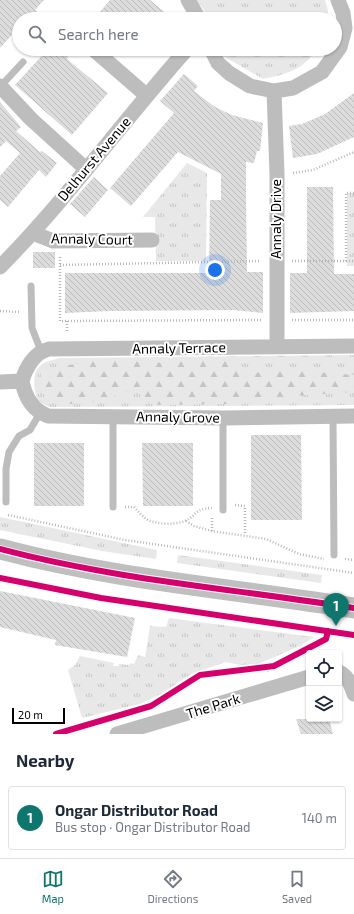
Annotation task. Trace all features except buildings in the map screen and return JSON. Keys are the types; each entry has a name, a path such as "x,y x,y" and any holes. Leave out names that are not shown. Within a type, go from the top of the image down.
{"street":[{"path":"188,0 195,12"},
{"path":"342,39 345,28 345,8"},
{"path":"101,56 146,95"},
{"name":"Delhurst Avenue","path":"0,267 33,233 146,95 181,56"},
{"path":"214,56 218,63 229,73 250,86 274,91 293,88 322,72 334,56"},
{"path":"0,86 31,119 86,169"},
{"name":"Annaly Drive","path":"274,91 277,174 276,347"},
{"name":"Annaly Court","path":"33,233 41,237 60,241 152,240"},
{"name":"Annaly Terrace","path":"41,351 49,349 354,346"},
{"path":"40,413 26,397 22,381 26,370 41,351"},
{"path":"0,382 22,381"},
{"name":"Annaly Grove","path":"40,413 48,416 223,418 354,416"},
{"path":"0,549 71,565 134,576 354,608"},
{"path":"342,674 351,684 354,694"},
{"name":"The Park","path":"117,734 158,728 306,678"}],"lane":[{"path":"0,86 23,62"},
{"path":"31,286 32,328 41,351"},
{"path":"6,502 6,469 9,452 19,436 30,430 40,413"},
{"path":"113,416 113,507"},
{"path":"331,557 333,416"},
{"path":"223,418 223,507"}],"path":[{"path":"277,174 313,170 354,152"},
{"path":"346,261 346,193 354,193"},
{"path":"60,241 60,321 354,320"},
{"path":"60,265 354,261"},
{"path":"0,311 32,312"},
{"path":"223,507 245,506 245,535"},
{"path":"113,507 134,507 146,519 153,522 178,523 186,521 197,510 212,508"},
{"path":"0,513 125,540 354,573"},
{"path":"186,521 194,526 266,539 300,554 308,554 311,557 331,557"},
{"path":"343,558 354,560"},
{"path":"262,668 279,664"}],"green space":[{"path":"196,0 325,0 328,11 328,12 205,12"},
{"path":"223,56 312,56 294,70 263,79"},
{"path":"187,163 207,173 206,261 156,261 155,217 143,217"},
{"path":"347,193 354,193 354,266 347,266"},
{"path":"354,355 354,405 49,407 38,401 35,392 34,382 38,368 45,362 59,358"},
{"path":"114,358 148,363 228,360 233,368 249,373 315,369 325,373 354,375 354,392 262,398 227,404 156,405 135,390 120,393 107,401 73,404 58,403 40,386 41,372 62,366"},
{"path":"0,517 157,550 156,559 102,551 0,530"},
{"path":"178,555 322,575 321,583 177,563"},
{"path":"169,618 314,637 300,646 258,664 240,665 226,662 193,673 159,695 140,704 82,718 68,670 75,665 80,656 114,663 113,666 118,666 119,664 134,664 138,655 145,657 150,626 166,627"}],"cycle path":[{"path":"0,549 88,569 354,608"},
{"path":"0,578 101,598 354,635"},
{"path":"56,734 151,706 200,675 274,666 326,639 328,631"}],"place":[{"name":"Ongar Distributor Road","path":"336,626"}]}
